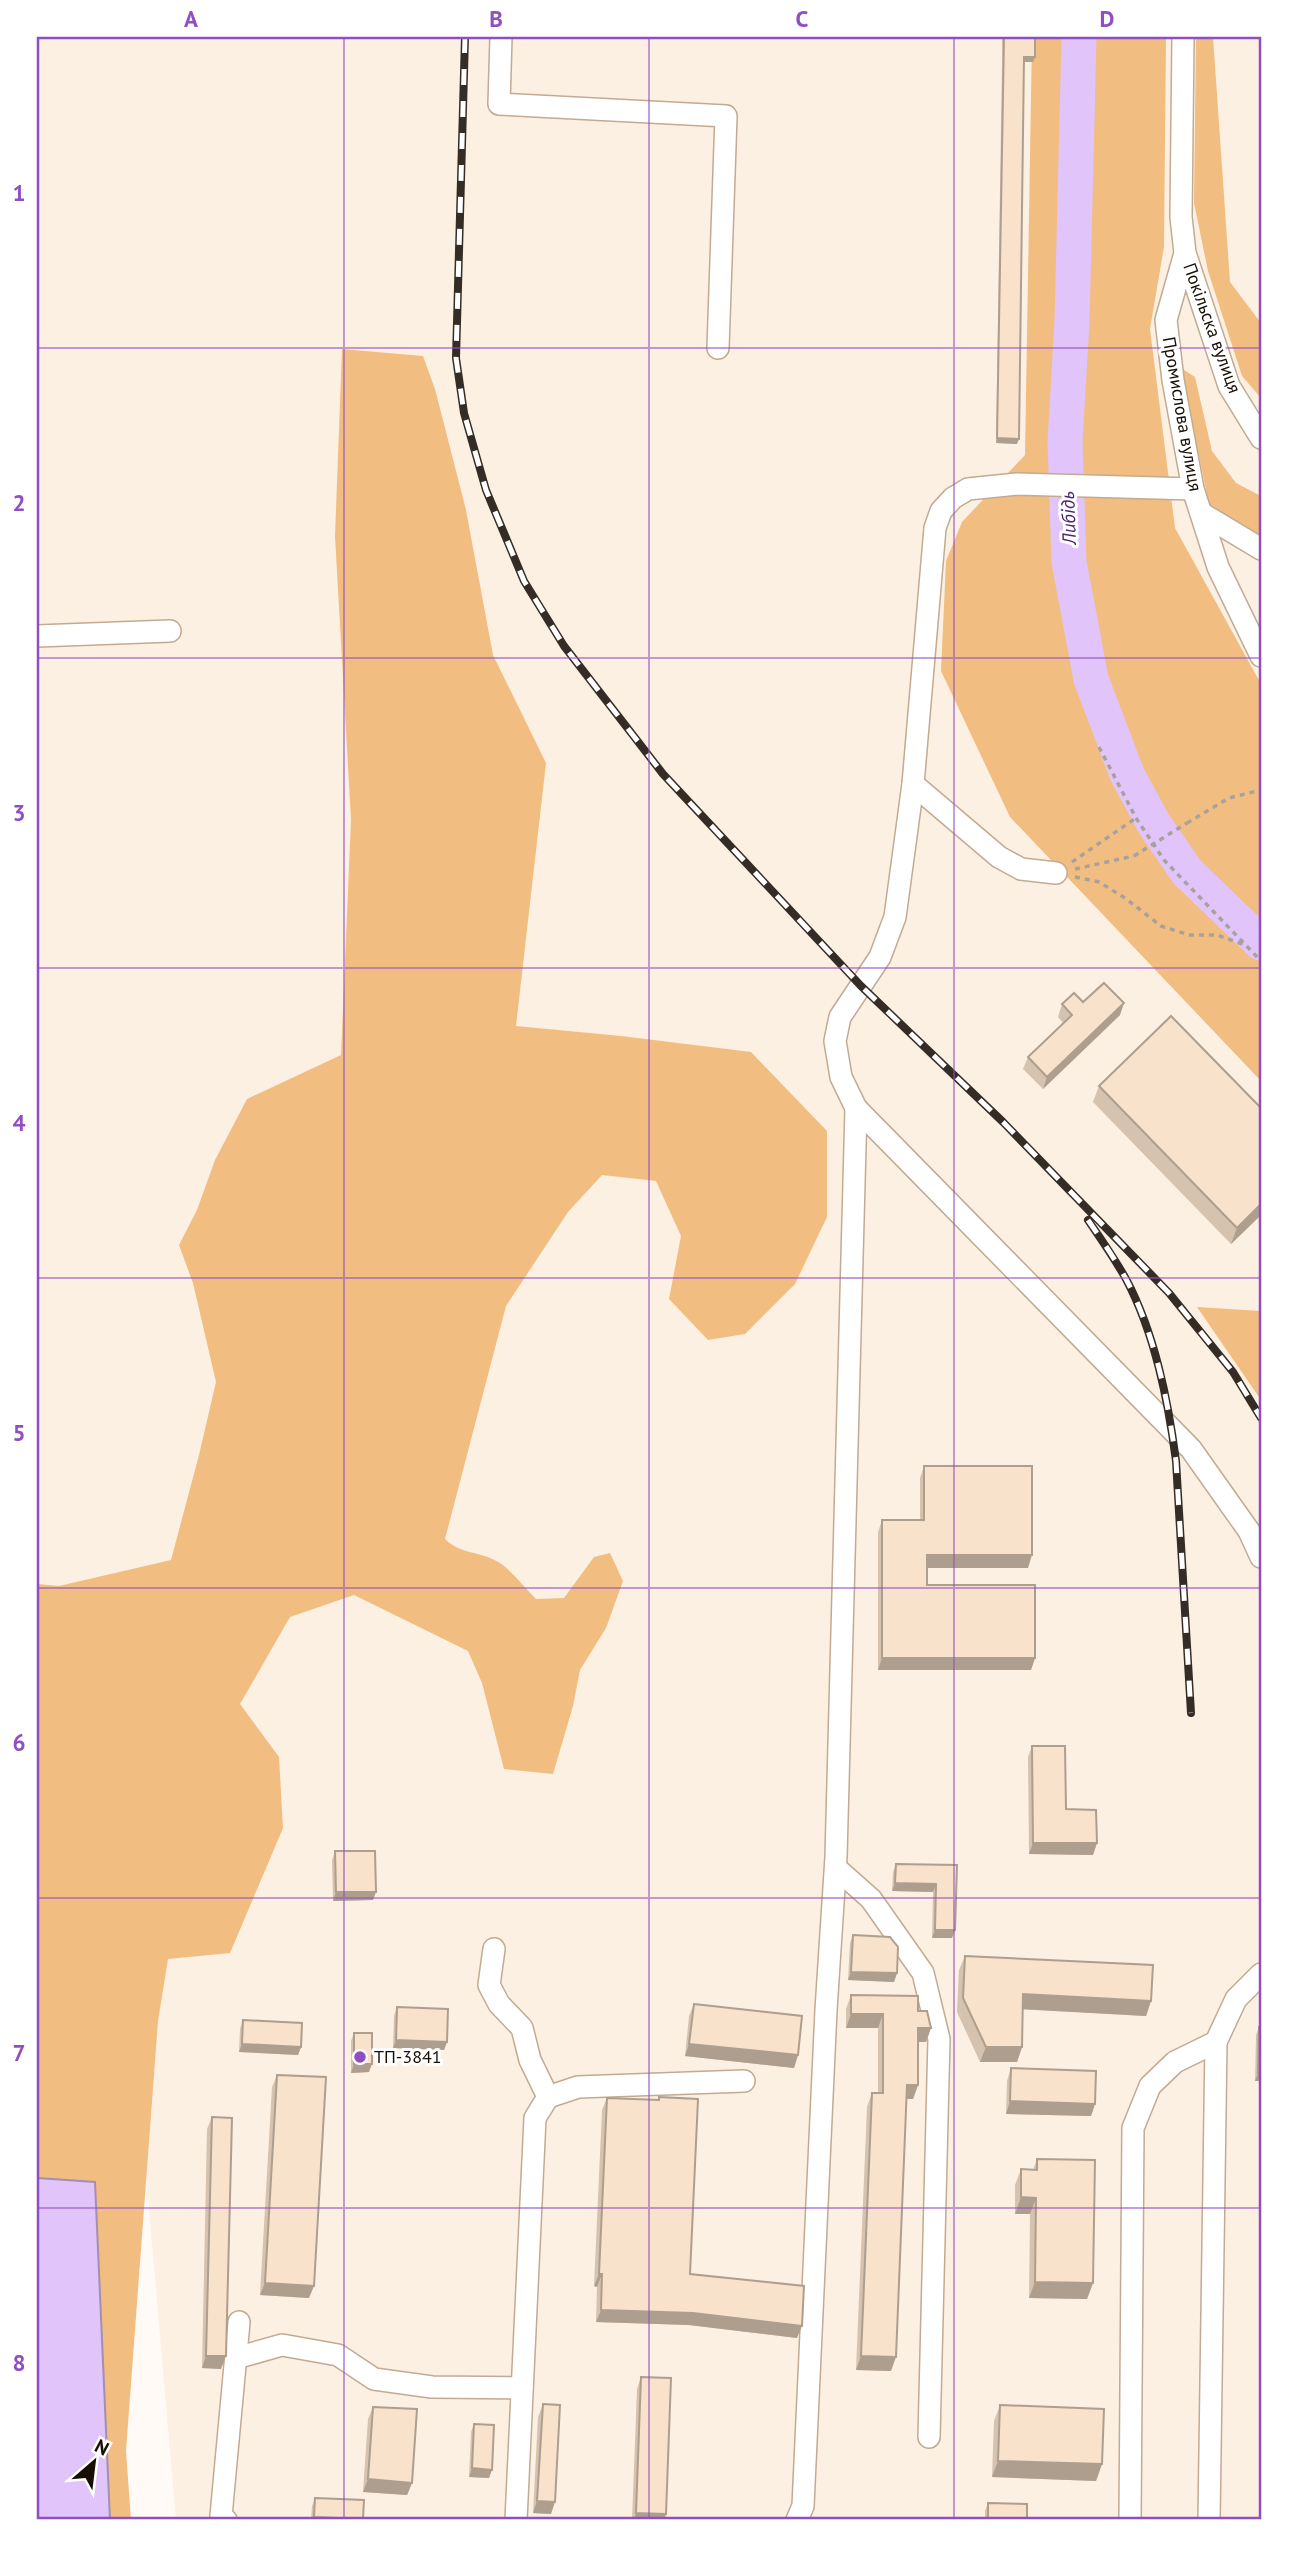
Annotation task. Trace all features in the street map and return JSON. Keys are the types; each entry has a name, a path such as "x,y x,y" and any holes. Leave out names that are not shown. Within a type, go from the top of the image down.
{"street":[{"path":"501,37 499,104 726,116 718,348"},
{"name":"Промислова вулиця","path":"1183,37 1181,217 1185,253 1166,320 1173,380 1193,489 1218,567 1260,653"},
{"name":"Покільска вулиця","path":"1185,253 1229,386 1261,438"},
{"path":"1193,489 1017,484 968,489 953,498 941,511 935,528 913,784 895,917 880,957 840,1017 835,1041 841,1077 856,1108 1192,1449 1249,1531 1261,1557"},
{"path":"1201,513 1261,549"},
{"path":"37,636 170,631"},
{"path":"913,784 999,857 1021,869 1056,873"},
{"path":"797,2520 803,2506 826,2010 836,1868 856,1108"},
{"path":"836,1868 871,1899 923,1973 939,2039 929,2437"},
{"path":"494,1949 489,1985 499,2004 522,2028 530,2060 548,2097"},
{"path":"1209,2520 1216,2042 1236,1999 1261,1975"},
{"path":"1130,2520 1133,2128 1150,2086 1175,2062 1216,2042"},
{"path":"516,2520 535,2118 548,2097 578,2087 744,2081"},
{"path":"226,2520 222,2516 239,2322"},
{"path":"236,2358 282,2346 338,2355 374,2379 432,2387 522,2388"}],"path":[{"path":"1099,747 1136,818 1164,860 1261,961"},
{"path":"1056,873 1134,856 1229,798 1261,790"},
{"path":"1056,873 1136,818"},
{"path":"1056,873 1099,882 1161,926 1189,935 1216,935 1246,946"}],"shaded area":[{"path":"37,37 1261,37 1261,2520 176,2520 143,2140 37,2134"},
{"path":"1032,37 1166,37 1164,247 1150,329 1175,528 1261,684 1261,1081 1010,817 941,671 946,561 962,522 1025,455"},
{"path":"1196,37 1213,37 1230,282 1261,323 1261,398 1242,376 1208,271 1194,203"},
{"path":"342,349 423,356 435,389 466,510 493,655 546,763 516,1026 751,1052 827,1131 827,1217 795,1284 745,1334 708,1340 669,1299 681,1236 656,1181 602,1175 568,1212 506,1306 445,1539 457,1548 500,1563 536,1599 564,1598 594,1557 610,1553 623,1581 606,1628 580,1670 573,1706 553,1774 504,1769 482,1683 468,1651 354,1595 290,1617 240,1704 279,1757 283,1828 230,1953 168,1959 158,2021 126,2451 131,2520 37,2520 37,1584 59,1586 171,1560 216,1382 193,1283 179,1245 197,1210 215,1160 247,1099 341,1055 351,820 335,536"},
{"path":"1181,368 1195,377 1212,451 1236,483 1261,496 1261,549 1217,523 1209,505"},
{"path":"1197,1307 1261,1311 1261,1400"},
{"path":"37,2178 95,2182 110,2520 37,2520"}],"building":[{"path":"1004,37 1035,37 1035,57 1024,57 1019,439 997,438"},
{"path":"1104,983 1124,1003 1047,1077 1028,1057 1072,1015 1062,1004 1074,993 1083,1002"},
{"path":"1171,1016 1261,1108 1261,1204 1237,1228 1099,1086"},
{"path":"924,1466 1032,1466 1032,1555 927,1555 927,1585 1035,1585 1035,1658 882,1658 882,1520 924,1520"},
{"path":"1032,1746 1065,1746 1066,1809 1096,1810 1097,1843 1033,1843"},
{"path":"335,1851 375,1851 376,1892 336,1892"},
{"path":"896,1864 957,1865 955,1930 935,1930 936,1884 895,1883"},
{"path":"853,1935 890,1937 898,1947 897,1973 851,1972"},
{"path":"965,1956 1153,1965 1151,2001 1023,1994 1022,2047 986,2047 963,1998"},
{"path":"851,1995 918,1996 918,2011 927,2011 931,2028 918,2028 918,2085 907,2085 896,2357 861,2356 872,2093 883,2093 883,2014 851,2014"},
{"path":"694,2004 802,2016 798,2055 689,2044"},
{"path":"397,2007 448,2009 447,2042 396,2040"},
{"path":"243,2020 302,2023 301,2047 242,2044"},
{"path":"1261,2027 1261,2073 1258,2073"},
{"name":"ТП-3841","path":"354,2033 372,2033 372,2064 354,2064"},
{"path":"1011,2068 1096,2071 1095,2104 1010,2101"},
{"path":"277,2075 326,2077 314,2286 265,2283"},
{"path":"659,2097 698,2099 690,2274 804,2286 802,2326 693,2313 601,2310 602,2274 599,2274 607,2098 659,2100"},
{"path":"212,2117 232,2118 226,2356 206,2356"},
{"path":"1037,2159 1095,2160 1093,2283 1035,2282 1036,2198 1021,2197 1021,2169 1037,2170"},
{"path":"641,2377 671,2378 666,2514 636,2513"},
{"path":"543,2404 560,2405 555,2502 537,2501"},
{"path":"1000,2405 1104,2409 1102,2464 998,2461"},
{"path":"373,2407 417,2409 412,2483 368,2479"},
{"path":"474,2424 494,2425 492,2470 472,2468"},
{"path":"315,2498 364,2500 363,2519 314,2517"},
{"path":"988,2503 1027,2504 1027,2520 988,2520"}],"waterway":[{"name":"Либідь","path":"1079,37 1072,321 1065,441 1069,562 1091,679 1127,774 1154,824 1187,872 1261,943"}],"railway":[{"path":"465,37 456,358 464,413 486,490 524,581 564,646 663,774 861,986 1003,1122 1169,1293 1233,1372 1261,1418"},
{"path":"1088,1220 1117,1264 1136,1300 1145,1322 1164,1391 1176,1461 1191,1713"}],"place":[{"name":"ТП-3841","path":"360,2057"}]}
